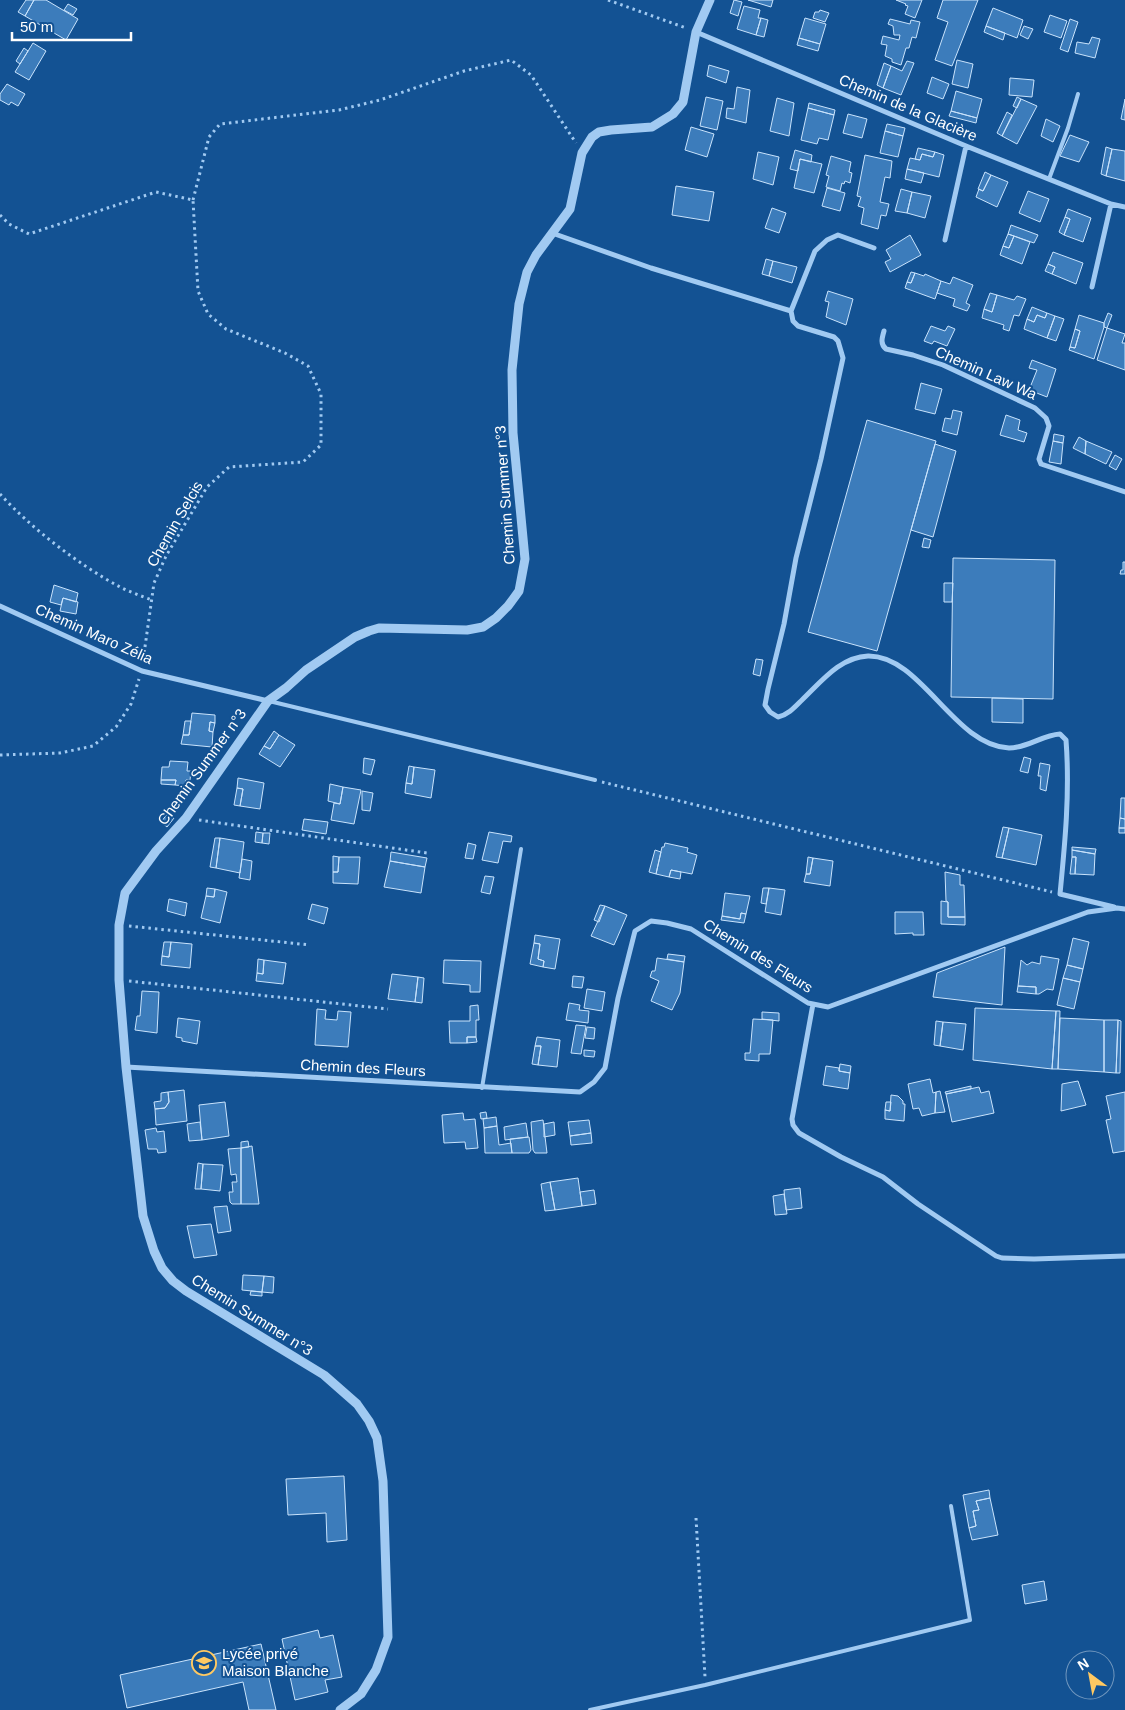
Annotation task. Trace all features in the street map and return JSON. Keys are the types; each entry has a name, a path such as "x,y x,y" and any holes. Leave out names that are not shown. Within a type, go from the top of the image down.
{"street":[{"name":"Chemin Summer n°3","path":"340,1710 361,1694 376,1670 388,1637 383,1481 377,1438 369,1421 357,1404 324,1375 186,1291 173,1281 162,1268 150,1242 143,1216 126,1067 119,980 119,925 125,893 156,851 186,818 268,701 306,670 355,637 379,628 467,630 484,627 508,606 519,591 525,559 513,432 512,370 519,304 527,272 536,255 570,209 582,152 592,137 599,132 652,127 673,114 683,102 696,32 710,0"},
{"name":"Chemin de la Glacière","path":"696,32 966,146 1111,204 1125,207"},
{"path":"945,240 966,146"},
{"path":"1092,287 1111,204"},
{"path":"552,233 650,268 792,311"},
{"path":"874,248 838,236 827,240 815,251 792,311 793,322 798,326 834,337 838,341 842,358 821,459 796,558 784,624 765,705 770,712 778,717 783,716 834,669 852,660 867,656 884,658 897,664 968,730 992,744 1008,748 1025,746 1054,734 1060,734 1066,740 1069,773 1060,894 1117,908"},
{"name":"Chemin Law Wa","path":"884,331 882,341 886,349 943,365 1036,408 1046,418 1049,426 1039,459 1041,464 1125,492"},
{"name":"Chemin Maro Zélia","path":"0,606 142,670 268,701"},
{"name":"Chemin des Fleurs","path":"126,1067 580,1092 594,1082 605,1068 618,998 635,931 652,921 691,929 808,1004 828,1007 1088,912 1117,908 1125,909"},
{"path":"813,1004 792,1119 793,1125 799,1133 841,1157 883,1177 918,1204 996,1256 1002,1258 1034,1259 1125,1256"}],"lane":[{"path":"1048,179 1068,128 1078,94"},
{"path":"268,701 595,780"},
{"path":"482,1088 521,849"},
{"path":"590,1710 705,1685 970,1620 951,1506"}],"path":[{"path":"608,0 696,32"},
{"name":"Chemin Selcis","path":"0,755 60,753 93,746 116,727 131,704 142,670 154,583 166,556 207,487 229,467 303,462 321,445 321,394 308,366 285,353 226,330 208,314 198,291 193,200 209,137 220,124 338,110 380,100 464,71 511,60 531,76 582,152"},
{"path":"0,215 9,224 29,234 156,192 193,200"},
{"path":"0,494 37,530 96,572 121,588 152,600"},
{"path":"595,780 1060,894"},
{"path":"186,818 427,853"},
{"path":"119,925 310,945"},
{"path":"119,980 388,1009"},
{"path":"696,1518 705,1685"}],"building":[{"path":"26,0 34,0 25,16 18,12"},
{"path":"34,0 46,0 78,19 66,40 25,16"},
{"path":"734,0 742,2 738,16 730,13"},
{"path":"748,0 773,0 771,7"},
{"path":"896,0 922,0 915,18 905,14 908,6 906,4"},
{"path":"943,0 978,0 952,66 935,60 948,22 937,18"},
{"path":"68,4 77,9 73,15 64,10"},
{"path":"744,6 760,10 758,18 761,18 756,35 737,29"},
{"path":"993,8 1023,20 1017,38 986,26"},
{"path":"820,10 829,13 825,22 813,18 815,12"},
{"path":"1050,15 1067,21 1061,38 1044,32"},
{"path":"761,18 768,20 764,37 756,35"},
{"path":"805,18 826,24 820,44 799,38"},
{"path":"890,19 910,24 911,20 920,22 916,38 912,37 909,48 906,48 901,65 892,62 892,59 885,56 887,45 881,44 883,36 899,40 900,35 894,35 893,26 888,24"},
{"path":"1070,19 1078,22 1068,52 1060,49"},
{"path":"986,26 1005,33 1003,40 984,32"},
{"path":"1024,26 1033,29 1028,39 1020,35"},
{"path":"1092,37 1100,39 1095,58 1075,53 1077,42 1089,44"},
{"path":"799,38 820,44 818,51 797,45"},
{"path":"33,43 46,51 29,80 15,72"},
{"path":"24,48 28,51 20,64 16,61"},
{"path":"957,60 973,64 968,88 952,84"},
{"path":"907,61 914,63 901,95 883,88 891,66 902,71"},
{"path":"884,63 891,66 883,88 877,85"},
{"path":"709,65 729,71 726,83 707,76"},
{"path":"932,77 949,84 943,99 927,93"},
{"path":"1010,78 1034,80 1032,97 1009,95"},
{"path":"7,84 25,94 18,106 11,102 9,105 0,100 0,94"},
{"path":"737,87 750,90 746,123 726,118 727,108 734,109"},
{"path":"956,91 982,99 977,118 951,111"},
{"path":"706,97 723,101 717,130 700,126"},
{"path":"1017,97 1021,99 1017,108 1013,106"},
{"path":"777,98 794,103 789,136 770,131"},
{"path":"1021,99 1037,106 1017,144 1002,136"},
{"path":"1125,99 1125,120 1121,119"},
{"path":"809,103 835,110 834,115 808,108"},
{"path":"808,108 834,115 828,140 819,138 817,144 801,140"},
{"path":"951,111 977,118 976,123 949,116"},
{"path":"1007,112 1012,115 1002,136 997,133"},
{"path":"848,114 867,119 862,138 843,133"},
{"path":"1046,119 1060,126 1053,142 1041,136"},
{"path":"887,124 905,128 903,136 885,131"},
{"path":"691,127 714,134 707,157 685,150"},
{"path":"885,131 903,136 898,157 880,153"},
{"path":"1070,135 1089,142 1079,162 1060,156"},
{"path":"1106,147 1112,149 1106,176 1101,174"},
{"path":"918,148 935,152 933,157 922,154 920,160 915,159"},
{"path":"1112,149 1125,151 1125,181 1106,176"},
{"path":"795,150 812,155 811,162 800,159 798,171 790,169"},
{"path":"758,152 779,157 773,185 753,179"},
{"path":"935,152 944,155 939,177 907,169 910,158 920,160 922,154 933,157"},
{"path":"865,155 892,161 890,178 885,177 880,202 889,204 886,216 881,215 878,229 861,224 864,208 858,206 861,197 857,196"},
{"path":"831,156 851,162 849,172 852,173 850,183 845,181 844,184 842,183 840,191 826,187 829,176 826,175"},
{"path":"800,159 822,164 814,193 794,188"},
{"path":"907,169 924,173 921,183 905,179"},
{"path":"985,172 991,175 983,191 978,189"},
{"path":"991,175 1008,182 997,207 976,197 979,189 983,191"},
{"path":"676,186 714,192 709,221 672,215"},
{"path":"827,188 845,193 840,211 822,206"},
{"path":"901,189 912,192 907,213 895,211"},
{"path":"1028,191 1049,199 1040,222 1019,213"},
{"path":"912,192 931,196 925,218 907,213"},
{"path":"772,208 786,213 779,233 765,228"},
{"path":"1068,209 1091,218 1083,242 1064,235 1070,219 1065,217"},
{"path":"1065,217 1070,219 1064,235 1059,232"},
{"path":"1011,225 1038,235 1034,243 1008,234"},
{"path":"1008,234 1014,236 1009,248 1003,246"},
{"path":"910,235 921,255 890,272 885,262 891,259 886,250"},
{"path":"1014,236 1030,242 1022,264 1000,255 1003,246 1009,248"},
{"path":"1053,252 1083,263 1076,284 1052,274 1055,267 1048,264"},
{"path":"766,259 773,261 769,276 762,274"},
{"path":"773,261 797,267 792,283 769,276"},
{"path":"1048,264 1055,267 1052,274 1045,271"},
{"path":"911,272 915,273 911,283 907,282"},
{"path":"915,273 924,276 925,274 941,281 935,299 905,288 907,282 911,283"},
{"path":"953,277 973,285 966,303 970,305 967,311 953,306 955,299 937,293 941,281 950,284"},
{"path":"828,291 853,299 846,325 826,317 829,302 825,301"},
{"path":"990,293 997,295 992,312 984,309"},
{"path":"997,295 1014,300 1017,296 1026,299 1019,316 1014,315 1009,331 1003,329 1004,325 982,318 984,309 992,312"},
{"path":"1032,307 1047,313 1045,318 1037,315 1034,322 1027,319"},
{"path":"1047,313 1055,316 1047,338 1024,329 1027,319 1034,322 1037,315 1045,318"},
{"path":"1108,313 1112,315 1107,328 1104,327 1104,323"},
{"path":"1079,315 1104,323 1094,359 1069,350 1070,347 1075,348 1080,331 1075,329"},
{"path":"1055,316 1064,319 1056,341 1047,338"},
{"path":"931,326 945,331 948,326 955,329 947,346 934,341 932,344 924,341"},
{"path":"1107,328 1125,334 1122,343 1125,343 1125,370 1097,360"},
{"path":"1075,329 1080,331 1075,348 1070,347"},
{"path":"1032,360 1056,369 1047,397 1029,390 1037,370 1029,368"},
{"path":"921,383 942,389 935,414 915,409"},
{"path":"953,410 962,412 957,435 942,431 945,418 951,419"},
{"path":"1006,415 1020,420 1018,430 1027,433 1024,442 1000,435"},
{"path":"867,420 936,441 877,651 808,632"},
{"path":"1054,434 1064,436 1063,443 1053,441"},
{"path":"1079,437 1086,441 1085,454 1073,448"},
{"path":"1053,441 1063,443 1061,464 1049,462"},
{"path":"1086,441 1112,452 1106,464 1085,454"},
{"path":"935,444 956,451 933,537 911,530"},
{"path":"1115,455 1122,459 1116,470 1109,466"},
{"path":"924,538 931,540 929,548 922,547"},
{"path":"953,558 1055,560 1053,699 951,697"},
{"path":"1123,562 1125,562 1125,574 1120,574 1121,570 1123,570"},
{"path":"944,583 953,583 952,602 944,602"},
{"path":"54,585 78,593 76,602 63,598 61,605 50,602"},
{"path":"63,598 78,602 76,614 60,611"},
{"path":"756,659 763,660 760,676 753,674"},
{"path":"992,698 1023,699 1023,723 992,722"},
{"path":"192,713 215,715 215,723 210,722 209,731 213,732 212,747 181,744 183,735 189,735"},
{"path":"185,721 191,721 189,735 183,735"},
{"path":"210,722 215,723 213,732 209,731"},
{"path":"274,731 279,735 270,749 264,746"},
{"path":"279,735 295,745 280,767 259,754 264,746 270,749"},
{"path":"1024,757 1031,759 1028,773 1020,771"},
{"path":"364,758 375,760 371,775 363,773"},
{"path":"170,761 188,762 187,771 191,771 190,780 186,780 185,786 175,785 176,780 161,780 162,767 169,767"},
{"path":"1040,763 1050,765 1046,791 1040,789 1041,776 1038,776"},
{"path":"409,766 414,767 412,784 406,783"},
{"path":"414,767 435,770 431,798 405,793 406,783 412,784"},
{"path":"238,778 264,783 260,809 240,806 243,789 237,788"},
{"path":"161,780 176,780 175,785 161,784"},
{"path":"330,784 343,787 340,804 328,801"},
{"path":"343,787 361,790 354,824 331,820 334,803 340,804"},
{"path":"237,788 243,789 240,806 234,805"},
{"path":"362,791 373,793 370,811 362,810"},
{"path":"1121,798 1125,798 1125,819 1120,818"},
{"path":"168,813 174,818 167,827 161,822"},
{"path":"1120,818 1125,819 1125,828 1119,828"},
{"path":"304,819 328,822 326,834 302,830"},
{"path":"1003,827 1009,828 1002,858 996,857"},
{"path":"1009,828 1042,835 1036,865 1002,858"},
{"path":"1119,828 1125,828 1125,833 1119,833"},
{"path":"256,832 263,833 262,843 255,842"},
{"path":"489,832 512,836 511,842 503,841 498,863 482,860"},
{"path":"263,833 270,833 269,844 262,843"},
{"path":"215,838 220,838 216,868 210,867"},
{"path":"220,838 244,842 240,873 216,868"},
{"path":"468,843 476,845 473,859 465,858"},
{"path":"665,843 688,848 687,852 697,855 692,874 671,870 669,877 656,874 662,847 664,847"},
{"path":"1072,847 1096,849 1095,854 1072,850"},
{"path":"655,850 661,852 656,874 649,872"},
{"path":"1072,850 1095,854 1094,875 1075,874 1076,857 1072,857"},
{"path":"391,852 427,858 425,867 390,861"},
{"path":"333,856 339,857 338,872 333,872"},
{"path":"339,857 360,857 358,884 333,883 333,872 338,872"},
{"path":"808,857 813,858 810,874 806,874"},
{"path":"1072,857 1076,857 1075,874 1070,874"},
{"path":"813,858 833,861 830,886 804,882 806,874 810,874"},
{"path":"242,859 252,861 250,880 239,878"},
{"path":"390,861 425,867 421,893 384,887"},
{"path":"671,870 681,872 680,879 669,877"},
{"path":"945,872 960,875 960,885 964,885 965,917 948,917"},
{"path":"485,876 494,877 490,894 481,892"},
{"path":"207,888 215,889 214,897 206,896"},
{"path":"763,888 769,888 766,904 761,903"},
{"path":"769,888 785,890 781,915 765,912"},
{"path":"215,889 227,892 220,923 201,918 206,896 214,897"},
{"path":"725,893 750,896 746,914 741,913 740,919 722,916"},
{"path":"169,899 187,903 185,916 167,911"},
{"path":"941,901 948,902 948,917 965,917 965,925 941,924"},
{"path":"312,904 328,908 324,924 308,919"},
{"path":"600,905 605,906 599,922 594,920"},
{"path":"605,906 627,915 614,945 591,936"},
{"path":"895,912 923,912 924,935 913,935 913,933 895,934"},
{"path":"741,913 746,914 744,923 721,920 722,916 740,919"},
{"path":"535,935 560,939 555,969 543,967 544,961 538,959 540,944 534,943"},
{"path":"1073,938 1089,942 1083,969 1067,965"},
{"path":"164,942 171,942 169,957 162,956"},
{"path":"171,942 192,944 190,968 161,965 162,956 169,957"},
{"path":"534,943 540,944 538,959 544,961 543,967 530,964"},
{"path":"1005,947 1002,1005 933,997 937,973"},
{"path":"668,954 685,956 684,962 667,959"},
{"path":"1041,956 1059,959 1053,990 1047,989 1036,994 1036,987 1018,986 1021,960 1027,965 1032,962 1040,964"},
{"path":"657,958 684,962 680,993 672,1010 651,1001 659,981 650,977 652,971 655,971"},
{"path":"258,959 264,960 263,974 257,973"},
{"path":"264,960 286,963 283,984 256,981 257,973 263,974"},
{"path":"444,960 481,961 480,992 470,992 470,985 443,983"},
{"path":"1067,965 1083,969 1080,982 1063,978"},
{"path":"392,974 418,977 415,1002 388,999"},
{"path":"573,976 584,977 582,988 572,987"},
{"path":"418,977 424,978 422,1003 415,1002"},
{"path":"1063,978 1080,982 1074,1009 1057,1005"},
{"path":"1018,986 1036,987 1036,994 1017,992"},
{"path":"587,989 605,992 602,1011 584,1008"},
{"path":"142,991 159,992 157,1033 135,1030 137,1016 140,1016"},
{"path":"569,1003 580,1005 579,1010 589,1011 588,1023 566,1020"},
{"path":"478,1005 479,1020 476,1020 476,1037 467,1037 467,1043 450,1043 449,1021 470,1021 470,1006"},
{"path":"975,1008 1056,1011 1052,1069 973,1060"},
{"path":"317,1009 326,1010 325,1019 337,1020 338,1011 351,1012 348,1047 315,1045"},
{"path":"1056,1011 1060,1011 1058,1069 1052,1069"},
{"path":"762,1012 779,1013 779,1021 762,1019"},
{"path":"178,1018 200,1021 197,1044 182,1041 182,1038 176,1037"},
{"path":"1060,1018 1104,1020 1104,1072 1058,1069"},
{"path":"753,1019 773,1020 770,1054 759,1054 759,1061 745,1060 745,1053 750,1053"},
{"path":"1104,1020 1118,1020 1116,1073 1104,1072"},
{"path":"1118,1020 1121,1021 1120,1073 1116,1073"},
{"path":"936,1021 943,1022 940,1046 934,1045"},
{"path":"943,1022 966,1024 963,1050 940,1046"},
{"path":"576,1025 586,1026 581,1054 571,1053"},
{"path":"587,1027 595,1028 594,1039 585,1038"},
{"path":"467,1037 476,1037 477,1042 467,1043"},
{"path":"537,1037 560,1040 557,1067 538,1065 541,1046 535,1046"},
{"path":"535,1046 541,1046 538,1065 532,1064"},
{"path":"584,1050 595,1051 594,1057 584,1056"},
{"path":"840,1064 851,1066 850,1073 839,1071"},
{"path":"826,1066 839,1068 839,1071 850,1073 848,1089 823,1085"},
{"path":"930,1079 933,1093 936,1092 935,1113 922,1116 919,1108 913,1109 908,1084"},
{"path":"1078,1081 1086,1105 1061,1111 1062,1084"},
{"path":"971,1086 971,1089 946,1094 945,1092"},
{"path":"979,1087 981,1093 989,1091 994,1113 952,1122 946,1094"},
{"path":"184,1090 187,1121 156,1125 155,1109 165,1108 169,1102 168,1092"},
{"path":"940,1091 945,1112 935,1113 936,1092"},
{"path":"168,1092 169,1102 165,1108 155,1109 154,1102 161,1101 161,1093"},
{"path":"1125,1092 1125,1151 1113,1153 1106,1120 1111,1119 1106,1096"},
{"path":"891,1095 898,1096 903,1101 903,1104 905,1104 904,1121 885,1119 885,1110 890,1111"},
{"path":"225,1102 229,1136 202,1140 199,1105"},
{"path":"886,1102 891,1102 890,1111 885,1110"},
{"path":"486,1112 487,1118 481,1119 480,1113"},
{"path":"463,1113 464,1120 475,1119 478,1148 466,1149 465,1142 444,1143 442,1115"},
{"path":"496,1117 497,1126 484,1128 483,1119"},
{"path":"543,1120 547,1153 535,1153 533,1150 531,1122"},
{"path":"589,1120 591,1133 570,1136 568,1122"},
{"path":"200,1122 202,1140 189,1141 187,1124"},
{"path":"554,1122 555,1135 544,1137 544,1124"},
{"path":"526,1123 528,1137 505,1140 504,1127"},
{"path":"497,1126 499,1145 511,1143 512,1153 485,1153 484,1128"},
{"path":"156,1128 157,1132 164,1131 166,1152 158,1153 157,1149 148,1149 145,1130"},
{"path":"591,1133 592,1143 571,1145 570,1136"},
{"path":"529,1137 531,1150 529,1153 512,1153 510,1139"},
{"path":"248,1141 249,1147 241,1148 241,1142"},
{"path":"252,1146 259,1204 241,1204 241,1148"},
{"path":"241,1148 241,1204 232,1204 229,1192 233,1192 232,1182 237,1182 236,1174 231,1175 228,1149"},
{"path":"198,1163 203,1164 201,1189 195,1189"},
{"path":"203,1164 223,1165 220,1191 201,1189"},
{"path":"578,1178 582,1206 555,1210 550,1182"},
{"path":"550,1182 555,1210 545,1211 541,1184"},
{"path":"800,1188 802,1208 786,1210 784,1190"},
{"path":"594,1190 596,1204 582,1206 580,1192"},
{"path":"784,1194 787,1214 775,1215 773,1196"},
{"path":"227,1206 231,1231 218,1233 214,1207"},
{"path":"211,1224 217,1255 194,1258 187,1226"},
{"path":"243,1275 264,1276 262,1292 242,1290"},
{"path":"264,1276 274,1277 273,1293 262,1292"},
{"path":"251,1291 262,1292 262,1296 250,1295"},
{"path":"344,1476 347,1540 327,1542 326,1513 288,1515 286,1479"},
{"path":"989,1490 990,1498 976,1501 979,1510 973,1511 976,1526 969,1528 963,1495"},
{"path":"990,1498 998,1535 972,1540 969,1528 976,1526 973,1511 979,1510 976,1501"},
{"path":"1044,1581 1047,1600 1025,1604 1022,1585"},
{"path":"318,1630 320,1638 333,1635 342,1677 325,1680 328,1692 295,1700 282,1639"},
{"path":"261,1644 276,1710 249,1710 243,1682 127,1708 120,1675"}],"place":[{"name":"Lycée privé Maison Blanche","path":"204,1663"}]}
